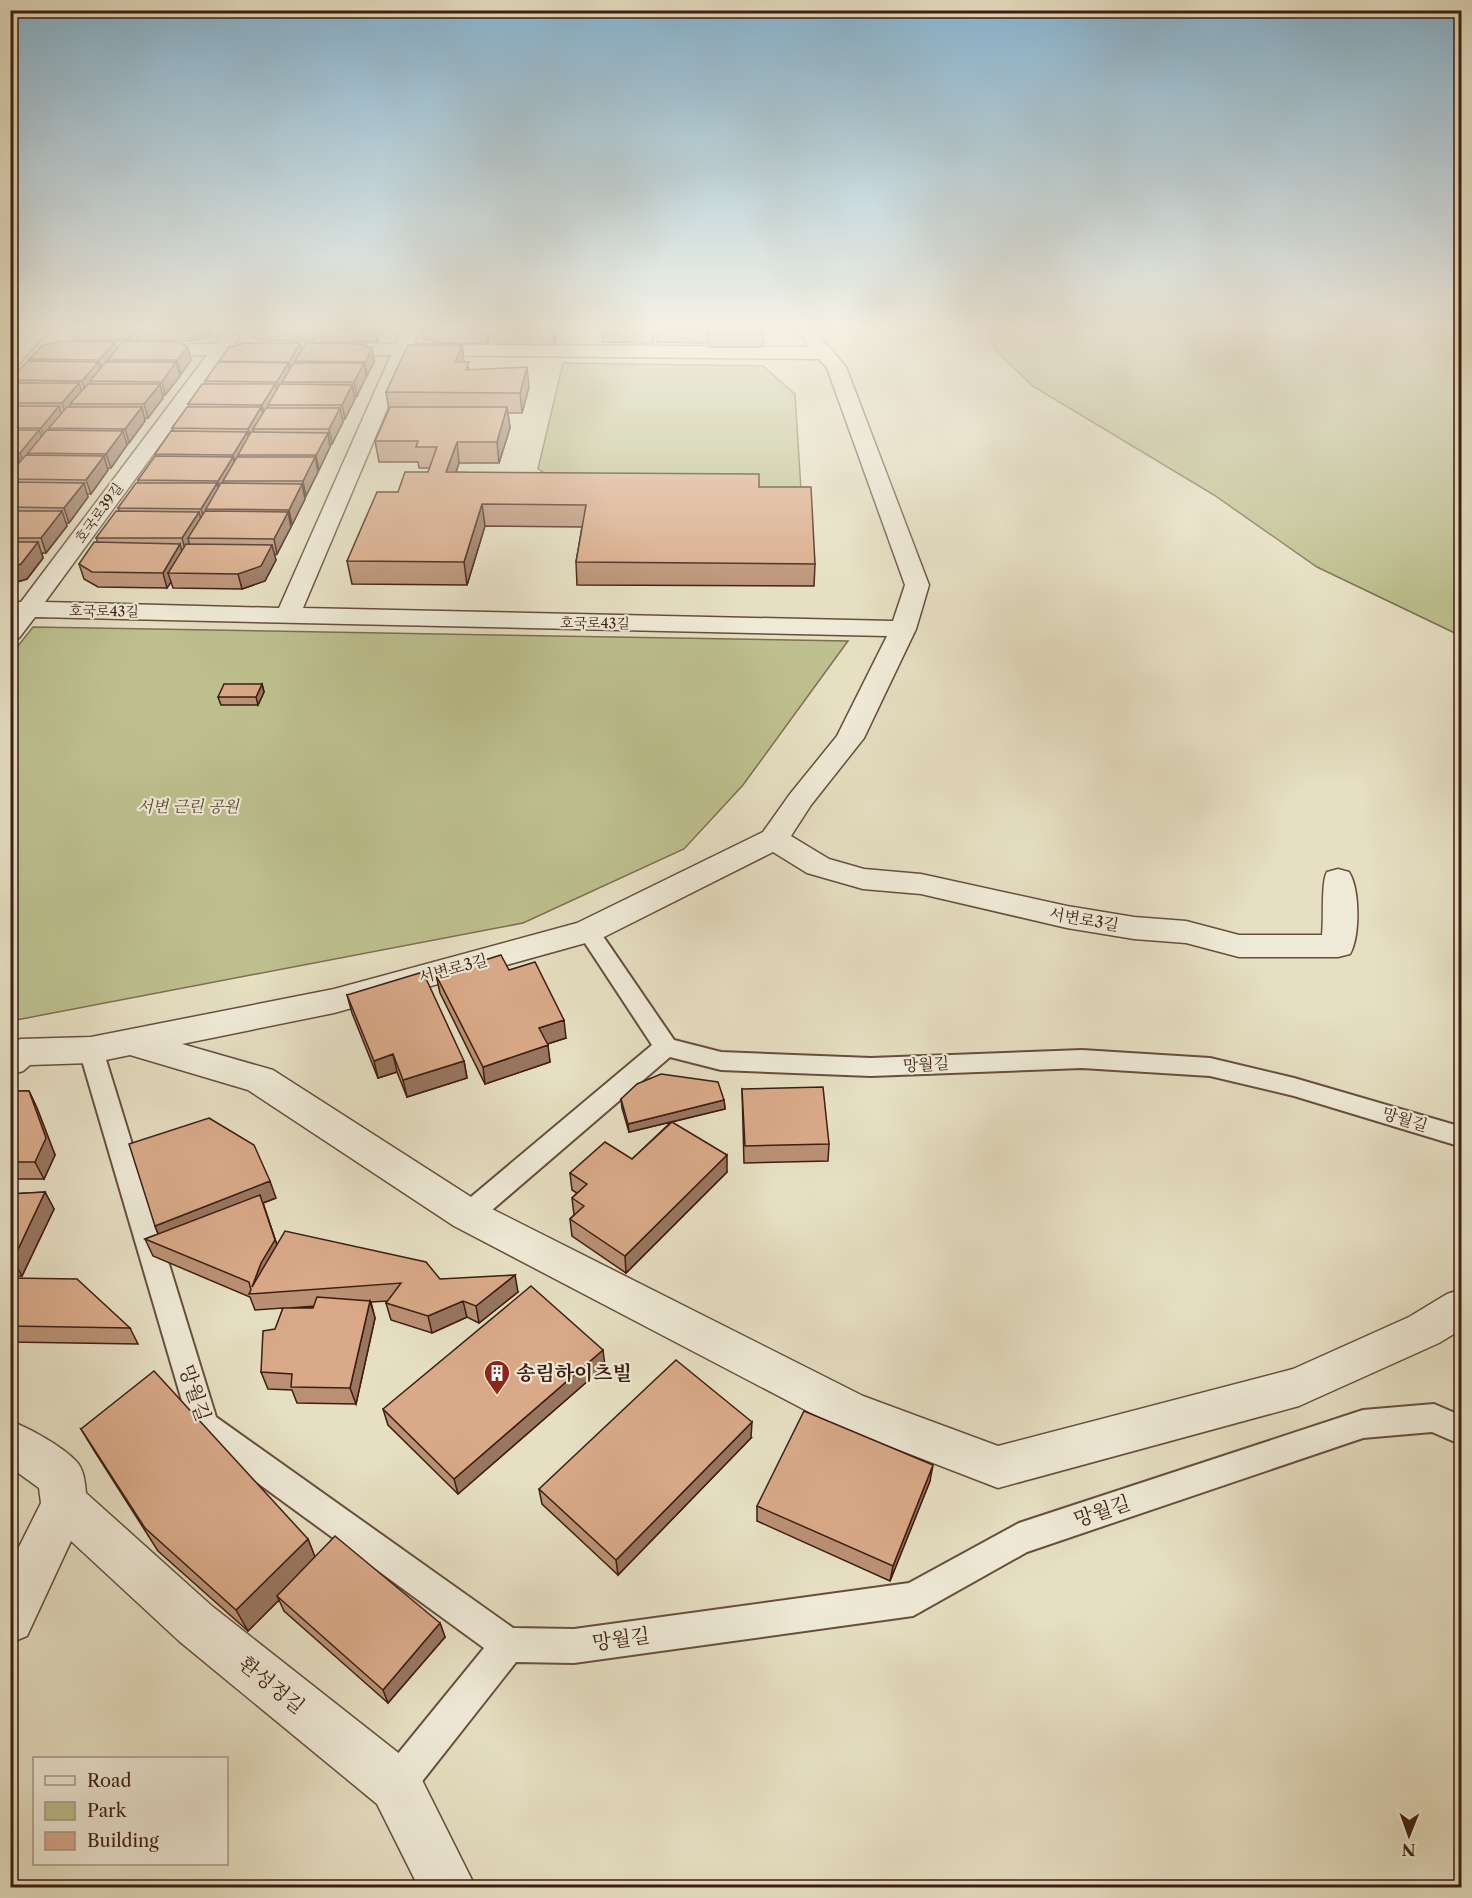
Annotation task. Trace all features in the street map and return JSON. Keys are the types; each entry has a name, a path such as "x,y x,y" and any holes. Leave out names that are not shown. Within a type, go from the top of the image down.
{"street":[{"name":"호국로39길","path":"20,610 167,419"},
{"path":"288,615 373,419"},
{"name":"서변로3길","path":"14,1055 110,1046 334,1001 588,931 774,839 800,800 850,738 903,629 917,585 857,419"},
{"path":"10,633 20,610"},
{"name":"호국로43길","path":"20,610 903,629"},
{"name":"서변로3길","path":"774,839 818,866 863,879 921,884 1066,917 1134,928 1186,932 1239,946 1338,946 1341,901 1338,879"},
{"path":"110,1046 260,1080 468,1215 848,1410 998,1467 1299,1388 1424,1330 1461,1307"},
{"path":"10,1441 61,1477 64,1504 10,1619"},
{"name":"환성정길","path":"64,1504 196,1624 396,1785 449,1887"}],"lane":[{"path":"468,1215 666,1047 588,931"},
{"name":"망월길","path":"110,1046 203,1425 508,1645 573,1646 913,1599 1019,1539 1362,1424 1434,1418 1461,1431"},
{"name":"망월길","path":"666,1047 721,1061 871,1066 1082,1059 1210,1067 1294,1087 1461,1137"},
{"path":"396,1785 508,1645"}],"green space":[{"path":"550,419 797,419 801,490 570,488 538,469"},
{"path":"1087,419 1461,419 1461,636 1317,567 1214,495"},
{"name":"서변 근린 공원","path":"33,627 848,641 743,785 684,849 523,923 11,1021 10,656"}],"building":[{"path":"10,419 49,419 41,428 10,428"},
{"path":"57,419 133,419 125,429 49,428"},
{"path":"179,419 254,419 248,429 172,428"},
{"path":"259,419 334,419 329,429 253,429"},
{"path":"385,419 504,419 497,442 457,442 446,472 759,474 759,487 811,487 815,564 576,562 586,505 482,504 464,562 347,561 377,492 398,492 405,472 428,472 437,447 416,447 418,441 375,441"},
{"path":"10,430 39,430 20,453 10,453"},
{"path":"47,430 123,431 106,454 28,453"},
{"path":"171,431 247,432 233,455 155,454"},
{"path":"251,432 328,433 316,455 238,455"},
{"path":"10,455 18,455 10,464"},
{"path":"26,455 104,456 86,480 10,479 10,473"},
{"path":"155,456 233,457 218,481 138,480"},
{"path":"237,457 315,457 303,481 223,481"},
{"path":"10,482 84,483 64,508 10,507"},
{"path":"136,483 217,483 201,509 118,508"},
{"path":"221,483 302,484 289,510 206,509"},
{"path":"10,511 62,511 41,538 10,538"},
{"path":"116,511 199,512 182,538 96,538"},
{"path":"205,511 288,512 274,539 188,538"},
{"path":"10,542 38,542 21,564 10,567"},
{"path":"94,542 180,544 163,573 92,572 79,564"},
{"path":"186,544 272,545 261,566 238,574 168,573"},
{"path":"224,684 262,684 256,697 218,697"},
{"path":"501,955 509,970 535,962 564,1020 539,1028 548,1045 483,1067 436,975"},
{"path":"423,972 464,1061 403,1080 393,1054 374,1061 347,995"},
{"path":"661,1074 718,1082 724,1100 628,1124 621,1099 637,1084"},
{"path":"823,1087 829,1144 745,1146 742,1089"},
{"path":"10,1091 29,1091 46,1138 35,1162 10,1162"},
{"path":"209,1118 254,1145 270,1181 155,1226 129,1144"},
{"path":"672,1122 727,1155 625,1256 570,1219 584,1206 572,1198 587,1184 570,1173 605,1142 632,1159"},
{"path":"45,1192 13,1260 10,1260 10,1194"},
{"path":"260,1195 275,1240 261,1263 252,1287 285,1231 426,1262 440,1279 515,1275 476,1306 463,1301 428,1316 386,1303 401,1283 249,1294 251,1290 249,1282 145,1239"},
{"path":"10,1278 77,1279 130,1328 10,1326"},
{"name":"송림하이츠빌","path":"531,1286 603,1350 454,1479 383,1409"},
{"path":"317,1297 370,1301 350,1388 291,1387 292,1374 261,1372 263,1331 275,1329 283,1308 313,1308"},
{"path":"676,1360 752,1422 616,1560 539,1489"},
{"path":"154,1371 308,1539 236,1610 145,1528 81,1429"},
{"path":"804,1411 933,1465 893,1566 757,1506"},
{"path":"335,1536 440,1623 383,1690 277,1596"}],"place":[{"name":"송림하이츠빌","path":"497,1396"}]}
